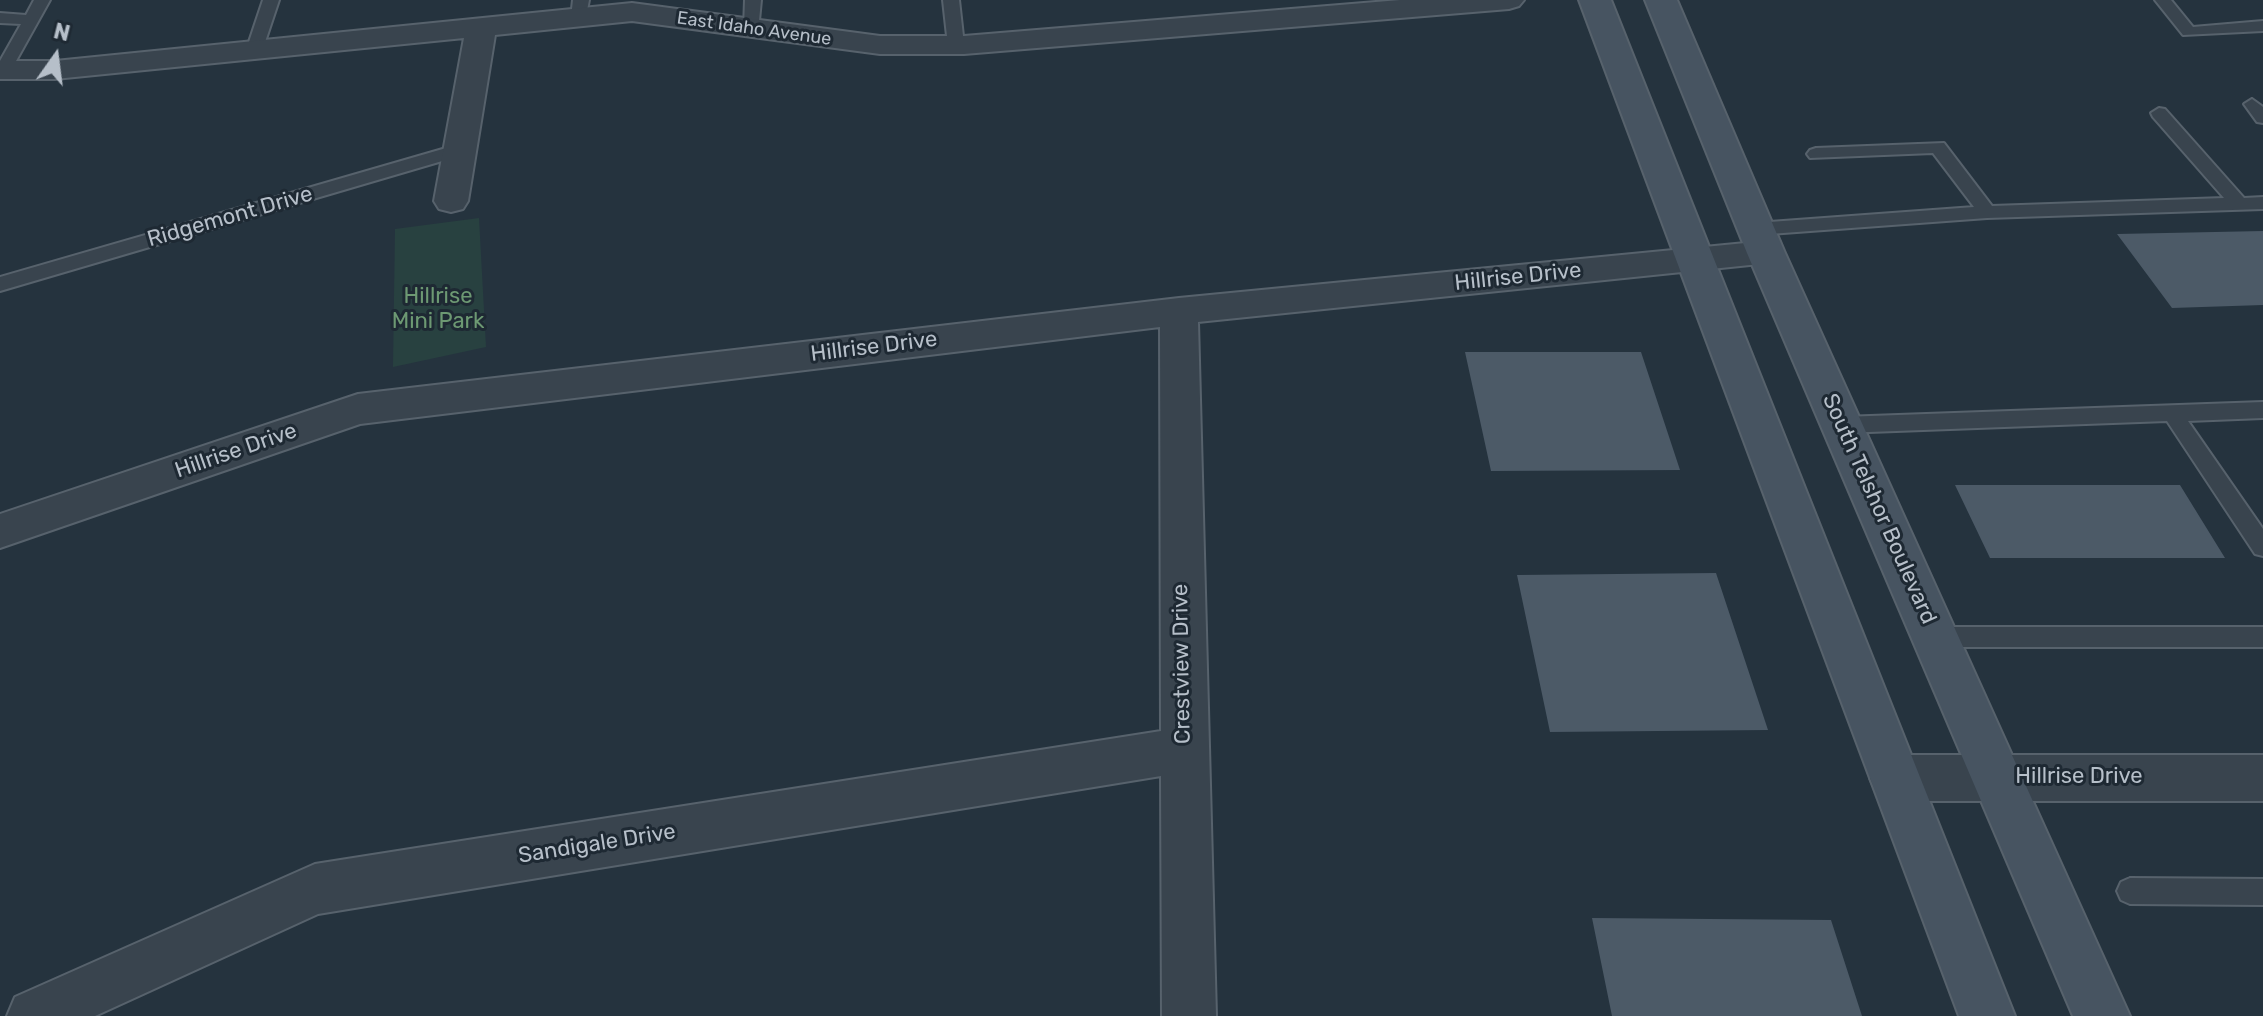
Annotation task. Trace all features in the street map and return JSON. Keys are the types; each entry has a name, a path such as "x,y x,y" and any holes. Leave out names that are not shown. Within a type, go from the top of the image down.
{"main road":[{"path":"1595,0 1987,1016"},
{"name":"South Telshor Boulevard","path":"1661,0 1761,241 2102,1016"}],"street":[{"name":"East Idaho Avenue","path":"1,70 55,70 481,28 580,9 753,14 880,45 956,45 1332,7 1509,0"},
{"path":"451,201 481,28"},
{"name":"Hillrise Drive","path":"0,531 358,409 1179,311 1695,260 1761,241"},
{"name":"Crestview Drive","path":"1179,311 1189,1016"},
{"name":"Sandigale Drive","path":"34,1016 315,889 1183,750"},
{"name":"Hillrise Drive","path":"1894,778 2263,778"}],"lane":[{"path":"1,70 42,0"},
{"path":"254,51 271,0"},
{"path":"951,0 956,45"},
{"path":"2163,0 2189,32 2263,26"},
{"path":"0,18 31,20"},
{"path":"2159,113 2239,204"},
{"path":"1816,154 1938,147 1987,212"},
{"name":"Ridgemont Drive","path":"0,284 460,150"},
{"path":"1761,241 1987,212 2263,203"},
{"path":"1842,425 2263,410"},
{"path":"2172,413 2263,547"},
{"path":"1936,637 2263,637"},
{"path":"2130,891 2263,892"}],"green space":[{"name":"Hillrise Mini Park","path":"479,218 486,347 393,367 395,229"}],"building":[{"path":"2263,231 2263,305 2172,308 2117,234"},
{"path":"1465,352 1641,352 1680,470 1491,471"},
{"path":"1955,485 2180,485 2225,558 1990,558"},
{"path":"1716,573 1768,730 1550,732 1517,575"},
{"path":"1592,918 1831,920 1862,1016 1612,1016"}]}
